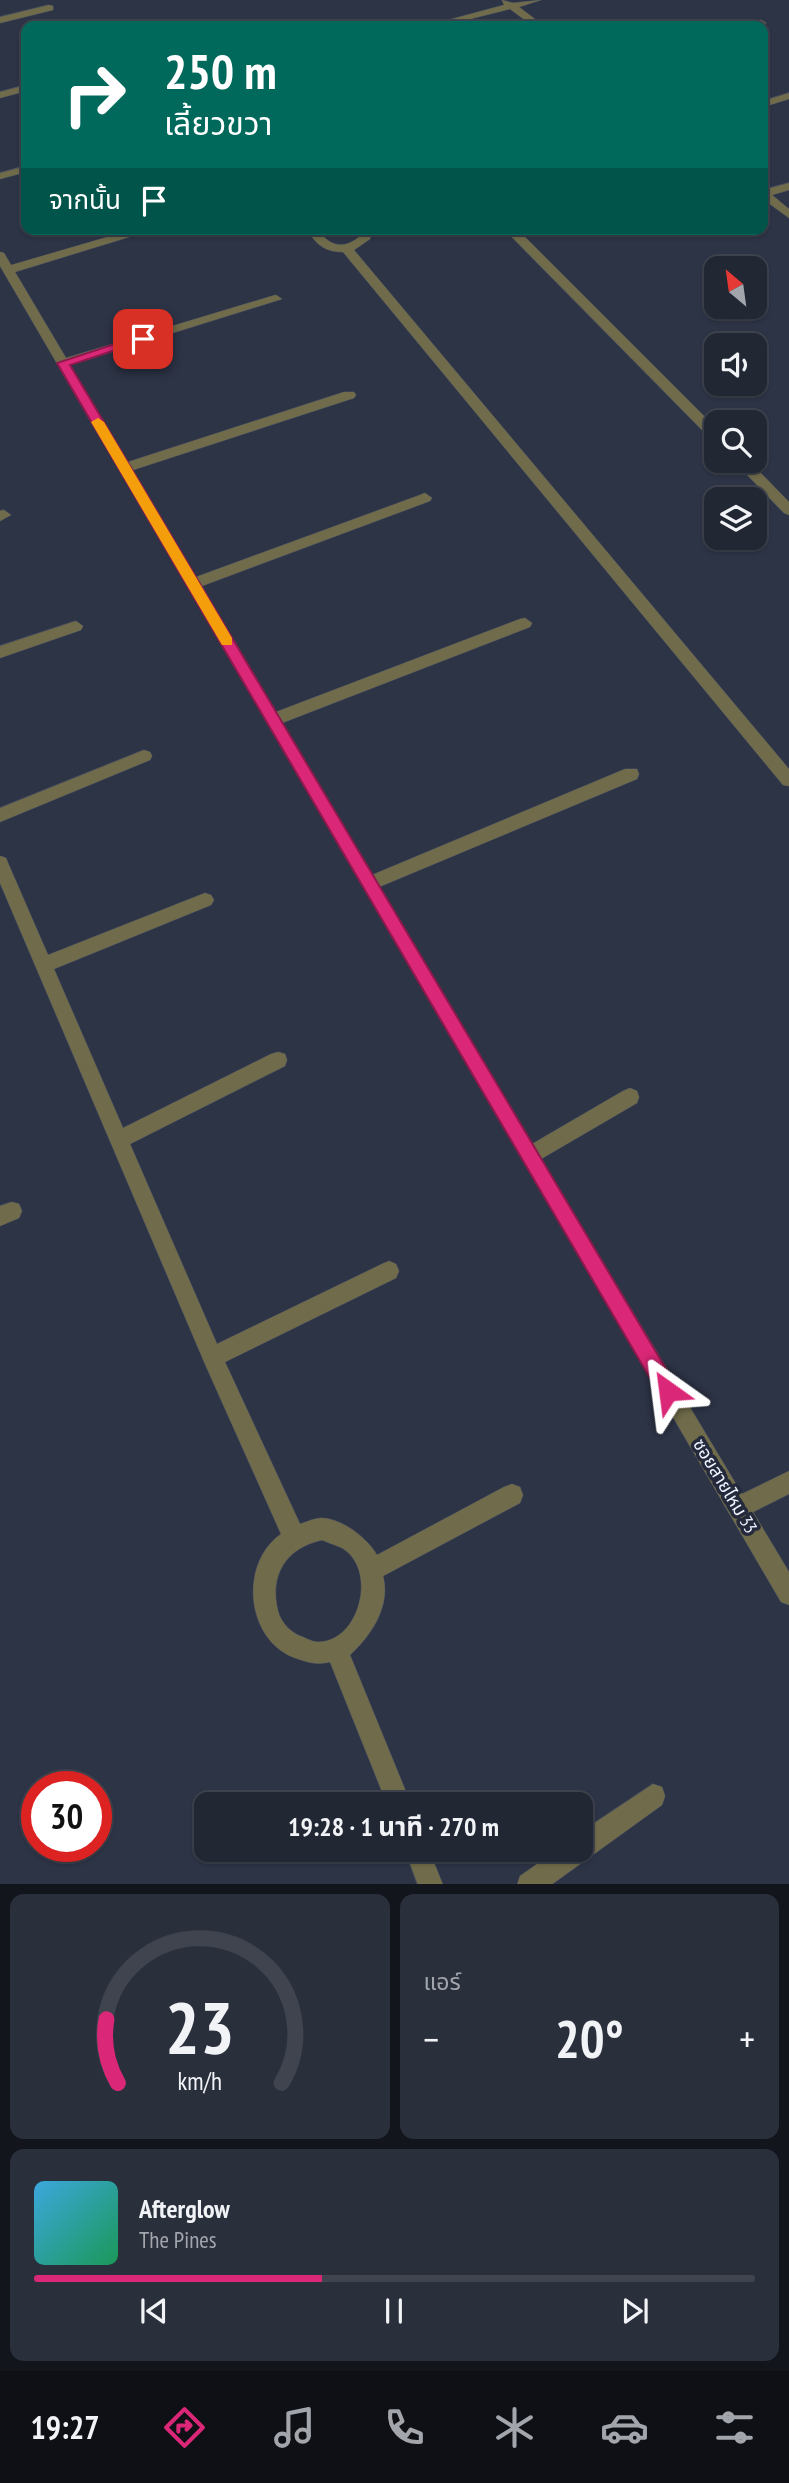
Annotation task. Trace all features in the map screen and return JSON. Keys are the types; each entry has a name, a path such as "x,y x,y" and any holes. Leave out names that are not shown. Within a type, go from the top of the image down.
{"street":[{"path":"448,21 507,3 536,0"},
{"path":"507,3 532,21"},
{"path":"0,20 49,8"},
{"path":"0,94 21,89"},
{"path":"768,102 789,96"},
{"path":"0,176 21,170"},
{"path":"768,192 789,186"},
{"path":"768,198 789,215"},
{"path":"4,263 123,235"},
{"path":"318,235 321,242 337,248 346,248 362,242 366,235"},
{"path":"516,235 704,424"},
{"path":"346,248 789,780"},
{"name":"ซอยสายไหม 33","path":"4,263 528,1156 789,1594"},
{"path":"63,363 276,299"},
{"path":"125,468 349,395"},
{"path":"753,473 789,510"},
{"path":"193,584 425,498"},
{"path":"274,720 525,623"},
{"path":"0,652 76,626"},
{"path":"0,815 144,756"},
{"path":"370,883 631,774"},
{"path":"0,863 212,1357 294,1537"},
{"path":"44,965 205,900"},
{"path":"119,1140 278,1060"},
{"path":"528,1156 630,1097"},
{"path":"212,1357 389,1271"},
{"path":"738,1508 789,1482"},
{"path":"372,1570 512,1495"},
{"path":"322,1528 341,1532 356,1543 368,1559 372,1570 374,1601 367,1621 354,1638 336,1649 316,1653 296,1648 280,1637 268,1619 263,1598 265,1577 272,1557 294,1537 322,1528"},
{"path":"336,1649 394,1792"},
{"path":"593,1839 653,1796"},
{"path":"422,1862 431,1884"},
{"path":"530,1884 561,1862"}],"slow traffic":[{"path":"98,422 227,642"}],"route":[{"path":"143,339 63,363 668,1391"}]}
